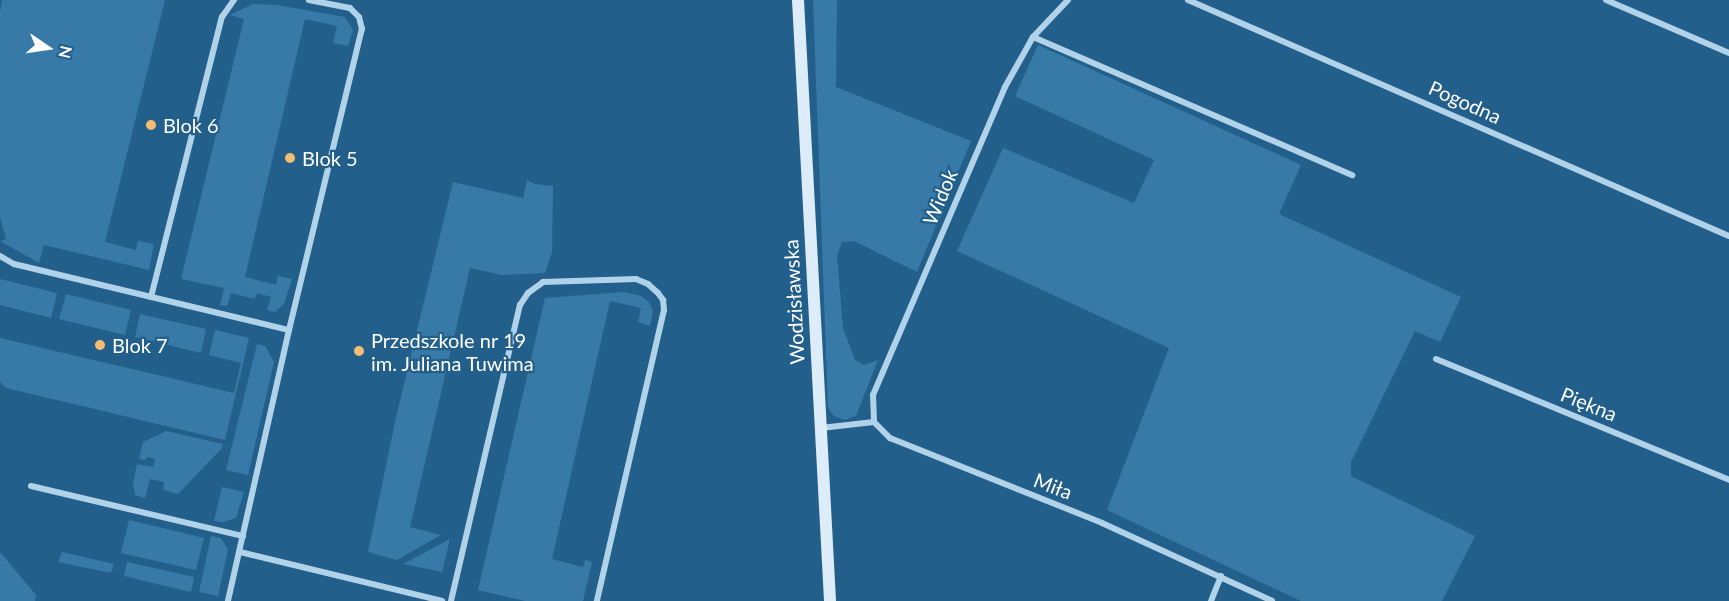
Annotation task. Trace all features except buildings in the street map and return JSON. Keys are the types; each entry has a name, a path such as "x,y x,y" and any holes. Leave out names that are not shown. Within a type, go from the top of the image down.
{"street":[{"path":"151,297 222,17 234,0"},
{"path":"228,601 289,330 362,29 359,17 350,8 309,0"},
{"name":"Wodzisławska","path":"798,0 830,601"},
{"name":"Widok","path":"874,422 873,395 1005,87 1033,37 1068,0"},
{"name":"Pogodna","path":"1188,0 1729,236"},
{"path":"1606,0 1729,53"},
{"path":"1033,37 1352,175"},
{"path":"0,256 14,264 289,330"},
{"path":"451,601 519,305 528,293 543,282 636,279 648,284 658,293 663,300 664,310 597,601"},
{"name":"Piękna","path":"1436,359 1729,480"},
{"path":"821,428 874,422"},
{"name":"Miła","path":"874,422 890,438 1093,519 1272,601"},
{"path":"31,486 243,536"},
{"path":"240,552 442,601"},
{"path":"1211,601 1221,576"}],"shaded area":[{"path":"2,0 165,0 105,242 136,250 138,241 154,244 149,270 44,245 39,263 0,241 6,239 0,217 0,11"},
{"path":"813,0 837,0 836,87 971,141 917,272 854,241 842,242 837,256 843,328 855,360 864,365 878,360 856,416 844,420 834,416 828,408"},
{"path":"253,4 277,5 345,17 353,30 348,46 333,43 337,26 305,19 245,277 276,285 278,276 292,279 284,304 275,312 267,310 271,297 257,293 255,299 231,293 227,306 220,305 224,288 181,279 244,19 230,15"},
{"path":"1038,45 1301,165 1279,214 1461,297 1440,342 1415,331 1351,462 1351,476 1475,536 1442,601 1301,601 1107,510 1169,348 957,251 1003,148 1134,203 1154,160 1015,96"},
{"path":"527,180 535,184 553,186 552,252 545,273 502,275 470,268 410,527 441,535 397,560 368,552 397,413 453,182 523,198"},
{"path":"0,279 57,293 51,318 0,305"},
{"path":"624,292 641,296 649,302 653,311 650,326 638,322 641,308 610,301 552,559 583,567 585,560 592,562 583,601 525,601 478,590 545,298"},
{"path":"66,294 131,310 125,335 59,319"},
{"path":"140,314 206,329 201,353 135,337"},
{"path":"215,330 249,338 225,440 6,388 0,382 0,338 234,393 241,363 209,355"},
{"path":"257,344 265,346 274,362 248,475 226,470"},
{"path":"166,431 223,444 222,448 178,494 163,490 164,482 150,479 145,498 135,495 133,484 137,464 153,467 155,459 147,457 145,460 139,459 143,442"},
{"path":"222,487 244,492 236,518 223,522 214,521"},
{"path":"129,520 204,538 196,570 121,553"},
{"path":"211,536 221,538 228,550 218,596 199,592"},
{"path":"450,539 442,572 403,564"},
{"path":"0,552 36,595 35,601 0,601"},
{"path":"62,552 114,564 111,573 58,562"},
{"path":"127,562 194,577 191,592 124,576"}],"place":[{"name":"Blok 6","path":"151,125"},
{"name":"Blok 5","path":"290,158"},
{"name":"Blok 7","path":"100,345"},
{"name":"Przedszkole nr 19 im. Juliana Tuwima","path":"359,351"}]}
